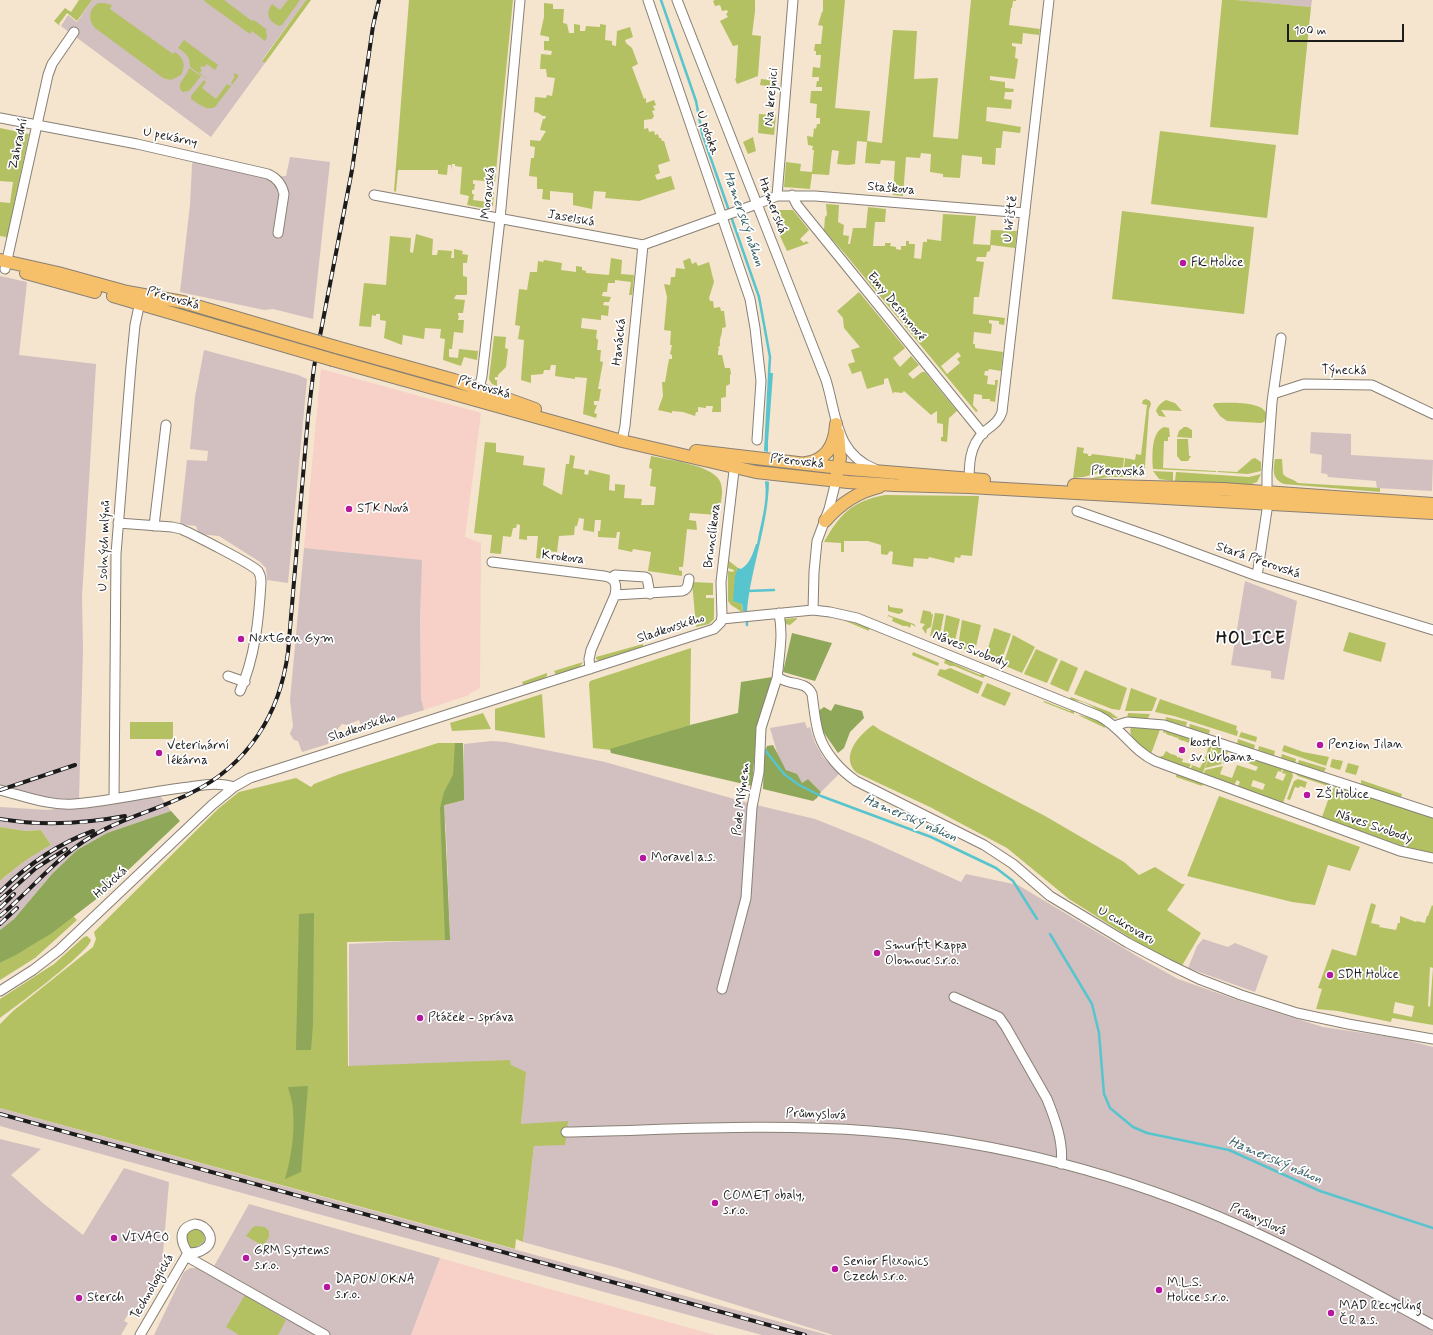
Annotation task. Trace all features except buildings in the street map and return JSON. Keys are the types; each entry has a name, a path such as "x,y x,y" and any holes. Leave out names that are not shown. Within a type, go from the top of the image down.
{"main road":[{"name":"Přerovská","path":"3,264 141,300 333,360 623,438 696,451 735,462 756,472 836,481 894,485 969,483 1074,485 1267,497"},
{"name":"Přerovská","path":"141,300 183,302 454,380 532,409 623,438"},
{"path":"796,463 815,460 826,454 831,448 834,440 836,424"},
{"path":"836,424 840,446 836,481"},
{"name":"Přerovská","path":"735,462 796,463 969,483"},
{"path":"825,520 856,495 871,489 894,485"},
{"path":"1267,497 1433,504"},
{"path":"1267,497 1433,513"}],"street":[{"name":"Moravská","path":"479,389 482,376 500,219 520,0"},
{"name":"U potoka","path":"648,0 723,216 750,299 755,328 760,381 757,440"},
{"name":"Hamerská","path":"677,0 826,380 836,424 844,443 852,454 862,463 882,472"},
{"name":"Na krejnici","path":"777,196 793,0"},
{"name":"U hřiště","path":"983,434 998,420 1002,412 1049,0"},
{"name":"Zahradní","path":"3,264 49,70 74,32"},
{"name":"U pekárny","path":"0,118 137,144 258,171 274,177 281,185 284,194 278,233"},
{"name":"Staškova","path":"757,204 777,196 792,195 1025,213"},
{"name":"Emy Destinnové","path":"792,195 797,205 983,434"},
{"name":"Jaselská","path":"374,196 643,245"},
{"path":"643,245 757,204"},
{"name":"Hanácká","path":"623,438 643,245"},
{"name":"U solných mlýnů","path":"114,798 116,569 118,523 132,351 141,300"},
{"path":"1257,576 1267,497 1273,394 1281,338"},
{"name":"Týnecká","path":"1273,394 1304,384 1372,385 1433,414"},
{"path":"154,526 166,425"},
{"path":"969,483 971,454 974,446 983,434"},
{"name":"Brunclíkova","path":"722,619 721,582 735,462"},
{"path":"813,610 812,596 819,533 831,505 836,481"},
{"name":"Stará Přerovská","path":"1078,511 1257,576 1433,630"},
{"path":"118,523 172,527 184,531 257,570 261,578 261,588 252,655 240,691"},
{"name":"Krokova","path":"492,562 611,578 615,576 645,577 647,578 650,594"},
{"path":"590,668 589,659 591,650 615,595 616,582 611,578"},
{"path":"615,595 650,594 686,590 689,579"},
{"name":"Náves Svobody","path":"722,619 813,610 839,614 868,622 1094,714 1108,721 1141,753 1155,761 1400,851 1433,858"},
{"name":"Pode Mlýnem","path":"722,989 746,898 752,806 759,765 761,728 778,677 782,637 779,613"},
{"name":"Sladkovského","path":"234,787 263,772 714,629 722,619"},
{"path":"228,676 244,682"},
{"name":"U cukrovaru","path":"778,677 783,680 805,686 811,692 817,727 821,740 837,764 849,776 856,781 984,845 1012,864 1050,896 1128,943 1181,971 1226,990 1297,1013 1348,1024 1433,1039"},
{"path":"1114,726 1127,722 1164,725 1433,813"},
{"path":"0,790 63,804 87,803 169,789 213,784 223,784 234,787"},
{"name":"Holická","path":"0,991 33,970 59,950 212,805 234,787"},
{"path":"954,997 999,1017 1006,1027 1047,1099 1062,1148 1061,1164"},
{"name":"Průmyslová","path":"566,1132 766,1127 842,1129 949,1140 998,1149 1061,1164 1153,1192 1232,1222 1321,1265 1433,1326"},
{"name":"Technologická","path":"140,1335 187,1254 325,1335"}],"shaded area":[{"path":"92,0 306,0 262,60 265,63 211,137 61,26 68,15 77,22"},
{"path":"1236,0 1312,0 1311,7"},
{"path":"194,157 274,177 286,176 290,157 330,162 313,319 273,309 264,310 180,292"},
{"path":"0,276 27,282 19,355 96,364 82,597 83,650 79,800 47,797 0,785"},
{"path":"204,350 298,375 307,379 288,583 267,580 266,568 260,562 219,536 199,534 196,526 180,524 187,460 207,461 208,451 190,449 195,397"},
{"path":"321,369 481,413 465,537 481,543 480,686 479,689 470,693 469,695 424,710 421,699 421,560 304,548"},
{"path":"1311,432 1351,434 1351,455 1433,460 1432,491 1377,488 1376,481 1328,477 1327,474 1321,473 1322,455 1310,453"},
{"path":"304,548 422,560 420,617 421,699 424,710 362,729 359,720 347,725 342,724 331,737 328,744 302,752 298,741 294,740 290,734 293,726 290,700"},
{"path":"1245,581 1297,601 1284,680 1271,678 1271,671 1231,665"},
{"path":"805,722 807,728 810,727 815,743 823,757 839,774 821,792 808,779 802,783 791,777 779,759 770,728"},
{"path":"492,741 506,742 605,762 748,803 815,819 870,841 961,882 966,874 1018,885 1178,979 1243,1002 1323,1027 1398,1038 1433,1047 1433,1335 833,1335 618,1268 523,1242 534,1146 521,1124 525,1072 349,1066 349,944 450,939 444,805 464,800 464,744"},
{"path":"159,794 171,811 107,833 77,850 52,874 14,919 0,930 0,881 37,852 51,845 41,830 26,831 0,827 0,807 48,810"},
{"path":"1203,939 1228,947 1235,943 1268,956 1255,992 1188,968 1197,946"},
{"path":"0,1108 828,1335 762,1335 318,1214 0,1126"},
{"path":"0,1139 41,1149 11,1175 83,1235 124,1168 169,1182 162,1265 133,1315 129,1313 124,1321 128,1323 121,1335 0,1335"},
{"path":"249,1204 440,1258 411,1335 154,1335 184,1272 190,1268 198,1268 209,1275"},
{"path":"440,1258 510,1278 715,1335 411,1335"}],"green space":[{"path":"79,0 92,0 77,21 67,13 59,24 60,26 54,21 65,8 71,12"},
{"path":"224,0 252,21 254,20 266,29 267,37 265,41 252,31 250,34 204,1"},
{"path":"288,0 300,0 282,25 279,26 272,22 269,17 268,14 270,8 272,4 280,10"},
{"path":"306,0 311,0 265,63 262,61"},
{"path":"409,0 513,0 495,182 473,180 473,184 475,184 474,190 472,190 472,194 474,194 473,200 488,202 490,192 494,192 493,206 488,209 467,205 469,196 460,194 462,167 455,166 455,164 452,164 451,170 451,165 448,165 447,175 438,174 438,170 398,170 396,192 394,191"},
{"path":"755,0 752,35 761,36 758,76 737,84 735,79 738,45 733,46 720,21 728,17 726,14 728,12 727,10 722,11 720,5 715,6 713,1"},
{"path":"823,0 845,0 835,108 870,111 867,141 882,143 893,30 917,31 914,79 938,78 933,137 958,139 971,0 1016,0 1013,1 1011,8 1009,25 1040,29 1039,35 1023,33 1022,44 1012,43 1012,46 1016,47 1015,58 1018,59 1015,79 990,76 990,80 1005,82 1005,88 1014,89 1013,92 1005,92 1004,99 1012,100 1011,109 987,107 986,121 1021,127 1020,133 1003,131 1001,148 996,148 995,165 982,164 982,157 962,155 960,178 943,177 943,174 930,172 931,154 921,153 920,158 906,157 903,196 893,195 895,161 881,160 880,164 865,163 867,142 857,141 855,164 837,164 839,151 832,150 829,175 812,174 810,189 784,187 786,162 801,164 800,171 812,172 814,150 812,150 813,146 808,145 807,136 813,137 814,128 816,129 817,124 820,124 820,118 816,118 817,104 810,103 811,91 822,91 822,87 816,87 819,77 812,77 813,67 820,68 821,55 816,55 816,51 814,51 815,44 821,44 823,26 818,25 823,11"},
{"path":"1222,0 1311,7 1298,135 1210,127"},
{"path":"98,3 112,5 110,9 173,54 175,52 178,54 184,65 181,75 171,80 163,78 95,28 91,22 90,15 92,9"},
{"path":"544,3 553,4 553,9 564,9 563,23 567,24 569,33 574,33 574,24 580,25 580,31 585,31 586,26 600,27 600,24 606,25 605,40 612,41 612,45 616,46 617,31 630,27 633,37 625,40 626,43 632,48 638,64 632,67 644,99 646,98 646,103 654,100 656,105 653,106 655,110 652,111 654,116 652,119 644,120 644,129 648,128 649,132 654,131 655,135 658,134 659,138 664,141 670,161 658,165 660,173 655,175 657,180 671,176 675,189 639,201 605,198 606,192 594,191 592,209 573,205 573,193 550,191 550,200 542,199 543,189 537,189 537,177 529,176 531,158 534,158 535,147 530,146 530,140 540,141 546,131 540,130 543,119 545,119 546,116 542,116 539,113 534,112 535,97 546,98 547,95 552,96 555,78 547,77 546,69 540,69 541,54 551,55 552,51 544,50 544,41 549,41 549,37 540,35 544,17"},
{"path":"184,40 218,65 215,70 207,64 200,68 202,70 200,73 208,80 190,67 187,56 178,48"},
{"path":"189,68 201,76 189,91 183,92 180,84"},
{"path":"235,73 238,77 215,107 206,108 191,99 191,96 204,80 206,82 202,88 216,99 227,84 230,86 232,84 231,83 235,76 233,75"},
{"path":"761,79 777,81 776,87 760,85"},
{"path":"759,114 776,115 774,135 758,133"},
{"path":"0,128 29,134 6,243 6,237 0,236 0,202 10,203 13,182 0,181"},
{"path":"1160,131 1276,145 1267,218 1151,204"},
{"path":"753,137 756,151 748,154 743,142"},
{"path":"826,204 839,205 838,222 844,225 843,235 849,236 848,244 850,244 853,228 866,228 868,207 886,209 885,222 875,222 873,246 885,246 885,243 891,243 890,246 901,250 901,246 906,246 906,241 909,241 909,244 915,244 914,258 921,259 923,242 927,242 927,239 941,241 943,214 976,216 973,244 990,245 991,230 1017,231 1015,248 991,245 990,251 987,252 986,257 977,257 976,261 984,262 979,297 974,297 973,314 1005,318 1004,325 999,324 999,321 989,320 989,323 992,324 991,334 974,332 973,344 975,344 975,348 1003,352 1001,371 989,369 988,371 985,371 984,375 988,376 987,384 995,385 995,380 998,380 995,402 990,401 990,399 982,399 982,395 974,394 973,405 978,411 976,412 824,230 825,217 827,215","holes":["958,352 961,356 957,359 960,363 947,374 941,366"]},
{"path":"779,210 793,210 809,230 800,239 804,243 806,241 809,243 787,251 779,234"},
{"name":"FK Holice","path":"1122,211 1254,227 1244,314 1112,299"},
{"path":"416,234 433,239 432,255 437,255 438,250 452,251 451,258 454,258 454,249 463,251 462,254 468,255 467,263 463,263 463,276 467,277 467,294 456,295 454,299 465,300 463,313 458,313 458,320 464,320 463,333 454,332 452,349 449,349 449,357 458,358 459,349 478,351 477,360 464,357 461,366 443,360 445,339 440,338 441,329 425,328 424,339 403,335 402,345 384,338 386,321 380,320 380,314 376,314 376,316 372,315 371,327 359,326 364,283 386,285 390,236 411,238 410,252 413,253"},
{"path":"611,258 622,260 621,274 634,275 632,295 629,295 631,282 615,280 615,283 608,283 607,292 603,292 602,296 611,297 609,302 604,302 603,305 609,306 608,316 601,315 601,320 582,318 581,328 597,330 597,350 601,350 600,361 603,362 598,389 601,389 599,401 594,401 594,405 597,405 594,413 597,414 596,418 583,414 587,378 575,377 575,379 555,376 556,365 551,365 550,370 544,370 543,374 531,375 531,383 521,380 524,340 518,339 520,326 515,325 519,289 527,290 530,272 537,272 538,261 543,262 544,260 562,263 561,270 576,272 576,266 582,267 582,270 586,271 586,273 609,275"},
{"path":"690,258 692,264 696,262 698,266 709,262 714,282 709,298 710,301 713,301 714,308 720,307 721,311 724,311 726,327 722,328 718,355 722,355 725,368 730,368 731,374 730,384 726,386 726,397 721,398 721,412 712,412 713,406 706,406 706,408 698,407 698,412 696,412 695,416 683,412 672,411 672,413 658,410 663,396 662,382 665,382 669,359 672,359 672,355 670,354 672,345 670,345 671,331 664,330 667,297 664,284 670,285 671,277 675,277 676,268 685,269 683,261"},
{"path":"859,292 905,348 893,358 900,367 911,356 919,365 908,374 913,379 922,372 925,372 957,411 949,418 947,442 941,441 941,437 943,437 943,424 937,423 937,411 931,415 904,391 902,393 894,392 893,394 888,378 884,379 884,384 867,389 861,371 852,374 848,364 855,362 851,350 860,347 844,328 843,318 837,311"},
{"path":"494,336 506,337 505,348 508,349 506,367 498,375 498,377 495,377 495,380 497,380 497,386 492,384 489,379"},
{"path":"1146,399 1150,401 1151,404 1149,410 1145,468 1124,467 1125,458 1135,460 1136,454 1141,455 1147,405 1142,404 1143,400"},
{"path":"1166,400 1175,403 1182,411 1161,410 1166,417 1159,416 1156,411 1160,404"},
{"path":"1215,403 1254,405 1261,408 1267,417 1264,422 1261,423 1227,421 1220,416 1213,406"},
{"path":"1164,427 1169,428 1170,437 1168,437 1168,441 1164,441 1163,468 1216,472 1153,469 1153,445 1157,434"},
{"path":"1184,427 1192,430 1192,438 1177,437 1179,431"},
{"path":"1177,439 1188,439 1189,456 1191,456 1188,461 1181,461 1177,456"},
{"path":"485,442 496,443 496,452 524,456 523,465 545,468 543,485 562,495 566,464 569,464 570,455 575,456 573,468 585,470 584,474 588,475 589,470 610,475 609,490 615,491 615,484 625,485 624,498 642,499 641,505 654,505 656,487 650,486 652,469 649,468 651,456 691,464 711,472 718,478 721,484 722,492 718,515 690,513 689,520 696,521 697,530 687,529 683,567 679,567 679,570 682,571 682,576 648,571 651,552 633,549 632,552 618,549 620,532 617,532 616,538 598,537 601,520 595,520 594,532 583,530 584,519 579,518 577,526 575,526 574,535 559,536 557,552 547,551 546,559 536,558 538,536 527,536 527,540 519,539 520,525 517,524 516,528 513,528 511,537 503,536 501,554 490,553 492,535 474,533"},
{"path":"1077,447 1084,448 1083,453 1088,454 1088,456 1091,456 1092,454 1124,458 1123,467 1073,478"},
{"path":"1255,458 1261,462 1261,471 1248,474 1217,472 1237,472"},
{"path":"1275,459 1282,459 1283,474 1298,483 1380,488 1380,492 1284,484 1275,477"},
{"path":"1123,470 1143,471 1135,477 1109,477 1082,481"},
{"path":"1153,471 1173,472 1173,481 1159,479"},
{"path":"1176,472 1249,477 1261,474 1257,482 1249,485 1175,481"},
{"path":"885,495 979,496 972,556 961,555 960,558 955,557 954,563 929,557 928,559 914,558 913,567 892,564 893,552 890,551 887,555 881,554 881,545 868,541 844,541 844,552 841,552 841,543 824,542 848,510 864,501"},
{"path":"729,561 738,568 736,579 742,612 731,605 728,601 728,571 733,572 734,570 728,568"},
{"path":"692,582 713,583 713,595 706,595 706,598 714,598 714,619 709,624 696,627"},
{"path":"888,605 890,607 903,609 903,612 899,614 888,611"},
{"path":"923,610 933,614 931,627 927,629 926,634 922,628 925,624 920,623"},
{"path":"935,613 944,614 939,640 930,636"},
{"path":"888,615 914,624 916,627 911,624 910,628 903,626 892,621 893,618 888,616 887,619"},
{"path":"946,615 960,619 954,645 942,641"},
{"path":"836,617 869,627 869,631"},
{"path":"797,618 790,625 785,624 785,619"},
{"path":"962,620 981,625 975,651 979,653 978,655 958,647"},
{"path":"994,628 1011,634 1000,664 985,658"},
{"path":"1349,632 1386,643 1381,662 1343,651"},
{"path":"792,633 832,643 815,681 783,672"},
{"path":"1013,635 1035,647 1022,673 1003,665"},
{"path":"643,644 643,647 600,661 596,659 596,657"},
{"path":"691,648 690,725 611,750 593,748 590,681"},
{"path":"1036,649 1058,659 1047,683 1024,674"},
{"path":"913,652 939,663 938,666 912,655"},
{"path":"945,660 950,660 953,663 980,675 984,673 985,676 983,678 954,666 950,666 944,663"},
{"path":"1061,660 1078,668 1068,692 1050,684"},
{"path":"583,662 579,668 556,675 554,671"},
{"path":"950,668 983,682 978,694 937,675 940,669 945,670"},
{"path":"1085,670 1127,688 1120,710 1112,709 1074,694"},
{"path":"547,673 546,678 524,686 522,682"},
{"path":"772,677 757,725 752,786 611,753 610,749 690,725 738,713 741,682"},
{"path":"987,683 1011,693 1005,706 981,696"},
{"path":"1131,688 1157,698 1152,711 1125,711"},
{"path":"542,694 545,738 495,730 495,709"},
{"path":"1071,697 1084,702 1078,701 1072,701 1070,699"},
{"path":"1160,699 1237,726 1237,736 1174,716 1155,712"},
{"path":"1044,701 1070,711 1074,710 1074,714 1043,702"},
{"path":"1084,702 1110,712 1118,718 1109,716"},
{"path":"835,704 862,711 864,718 850,732 844,748 838,753 822,730 817,712 824,707 831,711"},
{"path":"483,713 491,729 452,731 450,723"},
{"path":"1128,713 1150,714 1148,718 1133,718 1131,720 1127,719"},
{"path":"1078,715 1097,721 1105,728"},
{"path":"1166,717 1187,722 1186,726 1171,722 1168,724 1165,723"},
{"path":"130,722 173,722 173,739 130,739"},
{"path":"1190,724 1210,730 1209,734 1189,728"},
{"path":"873,725 1045,816 1124,862 1139,875 1155,867 1182,884 1185,884 1167,910 1201,933 1180,969 1069,899 1007,848 930,807 857,773 852,767 850,753 857,740"},
{"path":"1136,725 1161,727 1151,754 1133,739 1130,731 1131,727"},
{"path":"1165,727 1201,739 1199,744 1191,739 1189,743 1184,741 1185,740 1183,741 1178,739 1178,737 1177,738 1166,734 1166,732 1163,733"},
{"path":"1241,732 1257,737 1256,742 1239,737"},
{"path":"1238,739 1255,745 1254,749 1250,750 1250,748 1237,744"},
{"path":"1202,740 1213,743 1203,773 1191,769 1192,765 1200,768 1207,753 1208,747 1201,744"},
{"path":"438,743 463,743 464,800 444,805 450,940 347,942 348,1066 510,1060 511,1065 526,1072 521,1124 568,1121 565,1145 534,1146 523,1242 516,1239 515,1249 0,1108 0,1024 13,1011 93,947 96,939 94,932 219,808 239,792 296,778 311,787 314,784 340,774"},
{"path":"455,743 463,743 464,800 444,805 450,940 445,940 440,808 444,792 453,775"},
{"path":"1214,744 1231,749 1227,753 1228,755 1224,764 1212,749"},
{"path":"773,745 786,770 797,774 802,783 808,779 821,792 817,798 813,801 763,789 764,754 767,746"},
{"path":"1284,745 1303,752 1329,757 1326,766 1282,751"},
{"path":"1259,746 1275,751 1274,756 1258,750"},
{"path":"1212,750 1222,764 1205,768"},
{"path":"1166,751 1171,755 1177,756 1177,758 1183,759 1182,762 1191,764 1189,768 1160,758"},
{"path":"1230,754 1247,761 1253,756 1283,766 1281,772 1278,771 1275,778 1283,781 1286,774 1282,773 1284,767 1292,772 1293,776 1283,803 1238,786 1240,782 1237,780 1234,785 1204,774 1205,770 1223,766 1220,774 1232,778 1237,765 1256,771 1258,767 1228,755","holes":["1253,780 1265,784 1263,790 1251,786"]},
{"path":"1282,754 1296,759 1295,765 1291,761 1281,758"},
{"path":"1332,759 1343,761 1340,770 1330,767"},
{"path":"1299,760 1326,768 1324,772 1305,766 1297,766"},
{"path":"1348,763 1359,766 1356,775 1345,772"},
{"path":"1295,771 1335,783 1328,786 1298,776"},
{"path":"1176,774 1203,784 1202,786 1176,777"},
{"path":"1298,779 1307,782 1305,788 1300,786 1299,788 1295,787 1290,800 1287,799 1294,781"},
{"path":"1361,780 1402,794 1401,798 1364,786 1361,784"},
{"path":"1338,786 1433,816 1433,853 1402,846 1322,817 1332,789"},
{"path":"1219,796 1360,847 1350,871 1328,865 1315,905 1292,902 1187,876"},
{"path":"171,811 180,821 103,894 52,933 0,963 0,930 14,919 52,874 77,850 107,833"},
{"path":"0,827 26,831 41,830 51,845 24,862 0,881"},
{"path":"1371,903 1376,905 1371,923 1380,925 1379,927 1396,930 1398,923 1400,923 1400,916 1416,922 1425,923 1432,905 1433,906 1433,968 1433,1025 1392,1018 1391,1022 1338,1011 1316,1009 1322,989 1318,988 1332,949 1356,956","holes":["1430,967 1433,968 1430,1007 1428,1006","1395,1002 1414,1006 1412,1017 1393,1013"]},
{"path":"314,913 313,1024 311,1050 296,1050 299,914"},
{"path":"73,916 77,920 35,958 0,980 0,963 38,941"},
{"path":"87,936 91,940 78,956 50,980 0,1018 0,999 54,964"},
{"path":"308,1086 301,1172 285,1179 291,1154 293,1136 292,1105 288,1087"},
{"path":"255,1226 265,1227 269,1231 269,1237 263,1246 246,1236"},
{"path":"192,1228 200,1228 205,1239 202,1244 191,1249 188,1248 186,1236"},
{"path":"245,1295 286,1320 278,1335 239,1335 226,1327"}],"water":[{"path":"768,373 773,373 768,452 764,451"},
{"path":"765,481 769,482 766,515 752,578 747,611 743,611 742,604 733,601 735,576 738,568 741,569 749,561 757,544 765,505"}],"waterway":[{"name":"Hamerský náhon","path":"661,0 696,101 702,133 759,297 770,357 769,374"},
{"path":"747,591 774,590"},
{"name":"Hamerský náhon","path":"765,750 784,774 799,785 821,796 931,837 996,868 1013,881 1037,919"},
{"name":"Hamerský náhon","path":"1050,934 1092,1004 1099,1033 1104,1094 1110,1108 1133,1127 1147,1133 1229,1150 1320,1191 1433,1228"}],"railway":[{"path":"0,916 54,865 89,838 127,819 191,793 229,768 245,752 258,735 269,716 284,675 288,652 308,417 314,367 352,170 373,26 379,0"},
{"path":"0,790 75,765"},
{"path":"0,819 31,823 62,823 94,821 125,816"},
{"path":"0,892 10,882 43,856 67,842 93,831"},
{"path":"0,900 36,868 66,849"},
{"path":"0,908 14,894"},
{"path":"0,924 17,908"},
{"path":"0,1114 805,1335"}],"place":[{"name":"FK Holice","path":"1183,263"},
{"name":"STK Nová","path":"349,509"},
{"name":"NextGen Gym","path":"241,639"},
{"name":"Penzion Jilan","path":"1320,745"},
{"name":"kostel sv. Urbana","path":"1182,750"},
{"name":"Veterinární lékárna","path":"159,753"},
{"name":"ZŠ Holice","path":"1307,795"},
{"name":"Moravel a.s.","path":"643,858"},
{"name":"Smurfit Kappa Olomouc s.r.o.","path":"877,953"},
{"name":"SDH Holice","path":"1330,975"},
{"name":"Ptáček - správa","path":"420,1018"},
{"name":"COMET obaly, s.r.o.","path":"715,1203"},
{"name":"VIVACO","path":"114,1238"},
{"name":"GRM Systems s.r.o.","path":"246,1258"},
{"name":"Senior Flexonics Czech s.r.o.","path":"835,1269"},
{"name":"DAPON OKNA s.r.o.","path":"327,1287"},
{"name":"M.L.S. Holice s.r.o.","path":"1159,1290"},
{"name":"Sterch","path":"79,1298"},
{"name":"MAD Recycling ČR a.s.","path":"1331,1313"}],"district":[{"name":"HOLICE","path":"1251,639"}]}
